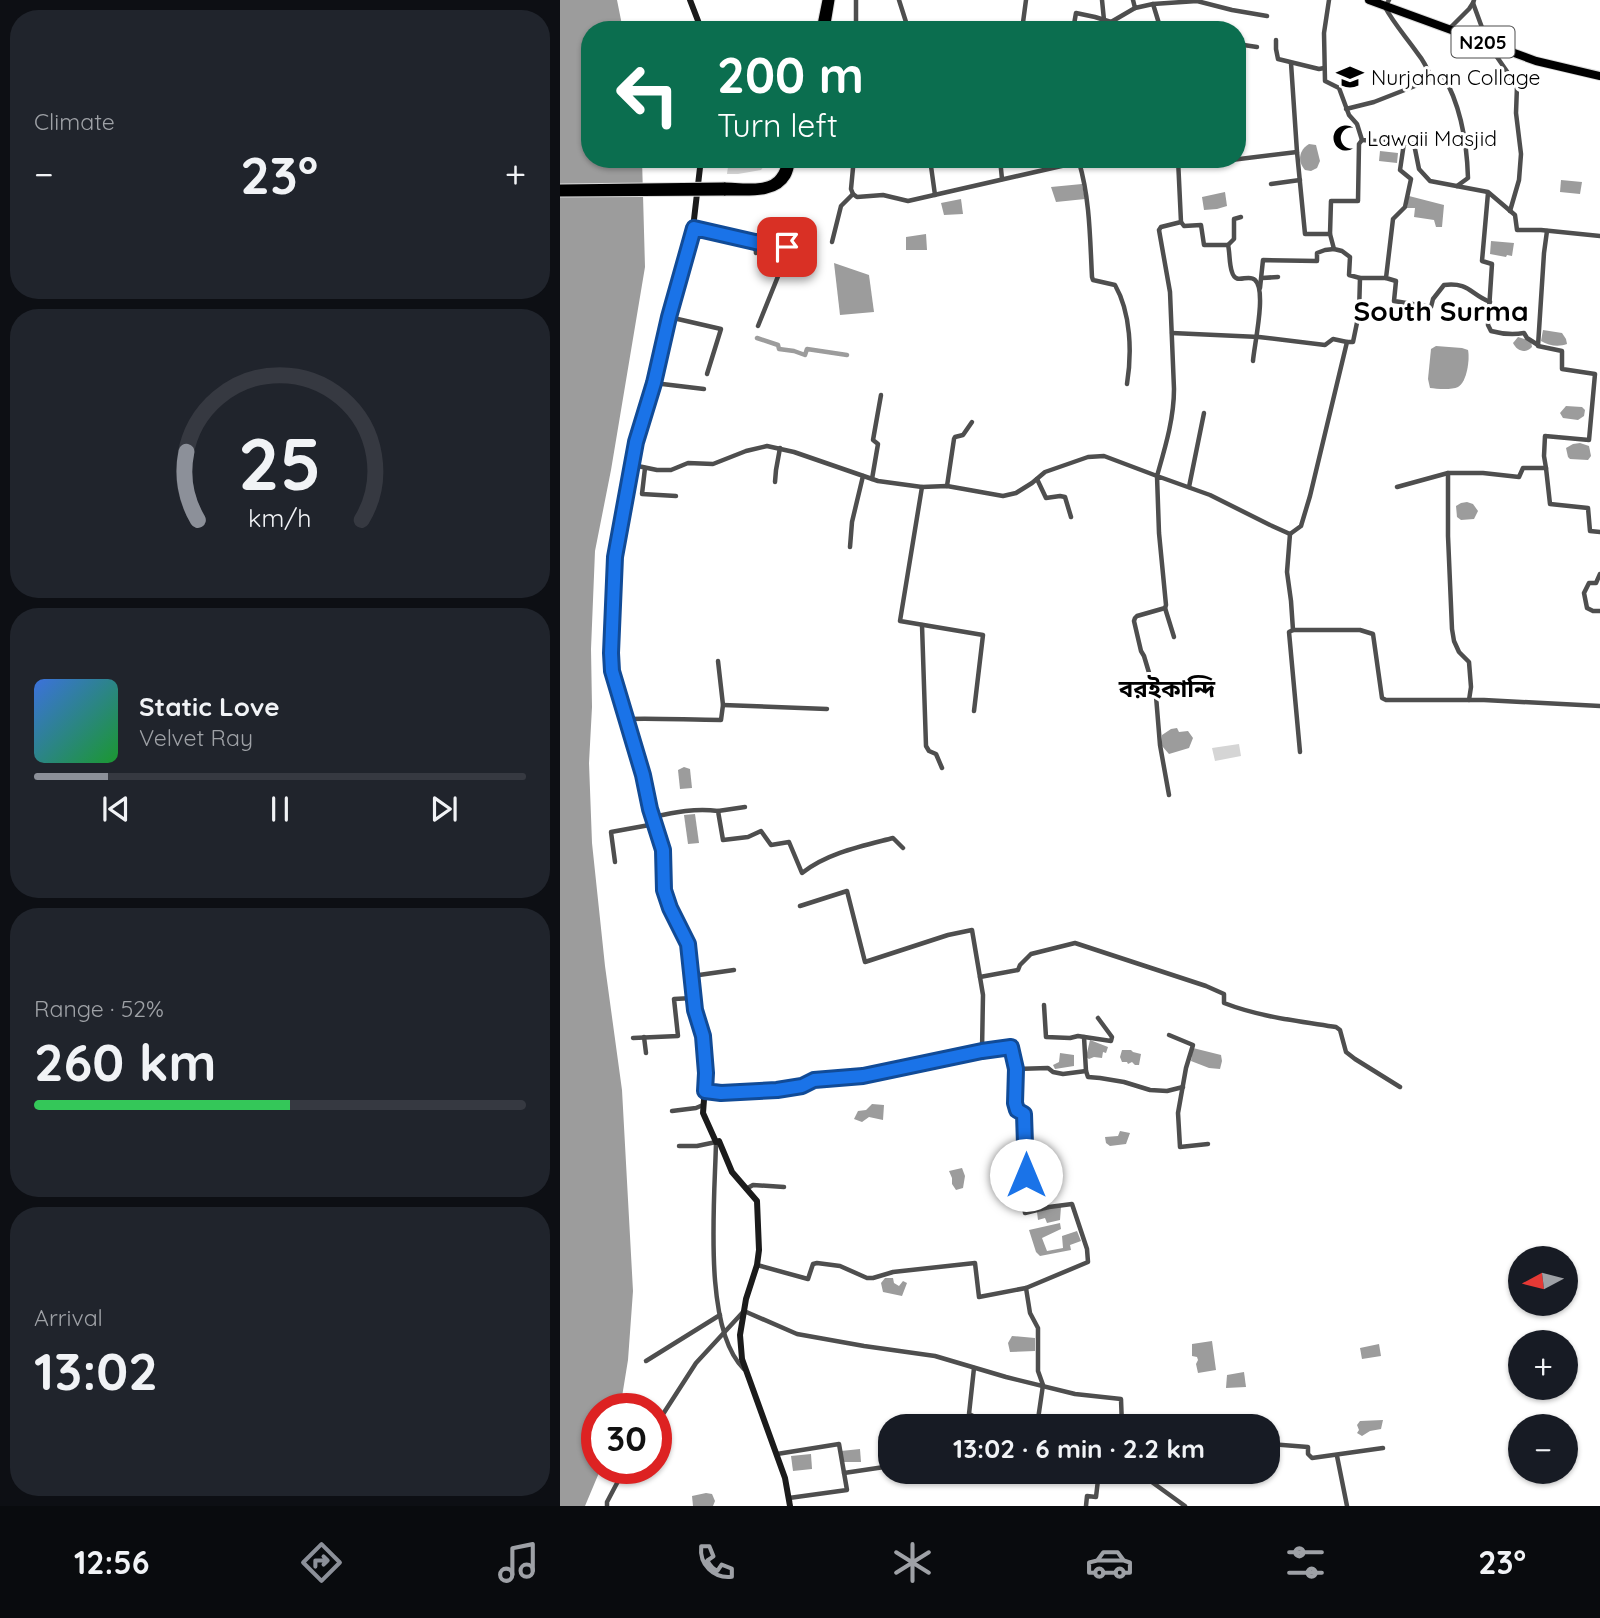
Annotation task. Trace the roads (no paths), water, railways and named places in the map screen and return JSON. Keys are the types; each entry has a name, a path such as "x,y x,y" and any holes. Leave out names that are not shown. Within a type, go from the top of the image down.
{"highway":[{"name":"N205","path":"1369,0 1387,3 1448,29 1536,61 1600,76"}],"main road":[{"path":"821,21 826,0"},
{"path":"828,21 831,0"},
{"path":"724,189 773,183 784,168"},
{"path":"560,191 758,191 775,188 787,176 789,168"}],"street":[{"path":"690,0 698,21"},
{"path":"856,0 856,21"},
{"path":"899,0 906,21"},
{"path":"1024,21 1026,0"},
{"path":"1102,0 1104,20"},
{"path":"1133,0 1135,8"},
{"path":"1329,0 1324,33 1325,80 1339,88 1349,116 1357,124 1362,140 1359,144 1358,201 1331,201 1330,234 1334,249"},
{"path":"1113,21 1135,8 1189,1 1267,16"},
{"path":"1448,29 1474,1"},
{"path":"1474,1 1488,44 1517,86 1516,113 1521,154 1519,180 1510,211"},
{"path":"1387,3 1404,37 1419,55 1432,79"},
{"path":"1153,4 1158,21"},
{"path":"1075,21 1076,13 1108,21"},
{"path":"1276,40 1278,59 1324,68"},
{"path":"1246,45 1257,47"},
{"path":"1291,63 1305,234 1330,234"},
{"path":"1346,109 1374,102 1443,75 1451,90 1464,133 1468,178 1457,186"},
{"path":"1362,140 1414,144 1419,169 1430,181 1488,192 1515,215 1517,230 1600,236"},
{"path":"1385,278 1393,219 1405,207 1411,179 1400,170 1404,143"},
{"path":"1246,158 1297,152"},
{"path":"700,168 694,228 636,442 615,557 611,653 612,671 663,850 664,890 690,950 693,998 703,1036 706,1073 703,1113 716,1142 713,1257 715,1289 732,1353 737,1363 746,1371"},
{"path":"853,168 851,189 857,197 883,195 908,201 1038,168"},
{"path":"931,168 935,195"},
{"path":"1001,168 1002,179"},
{"path":"1081,168 1088,206 1092,277 1093,280 1115,285 1121,296 1129,346 1127,384"},
{"path":"1178,168 1181,222 1183,226 1201,225 1205,246 1228,245 1234,239 1234,219 1241,217"},
{"path":"1271,184 1300,180"},
{"path":"1488,192 1482,261 1492,264 1488,325 1491,331 1514,335 1524,333 1538,346 1562,351 1562,369 1595,374 1589,440 1545,436 1544,456 1550,503 1588,508 1590,531 1600,532"},
{"path":"832,242 841,206 853,194"},
{"path":"1174,637 1165,608 1159,533 1157,476 1168,439 1174,402 1170,292 1158,230 1181,222"},
{"path":"694,228 789,249 758,326"},
{"path":"1538,346 1547,231"},
{"path":"755,242 756,253"},
{"path":"1228,245 1235,278 1252,278 1256,280 1259,289 1260,308 1253,361"},
{"path":"1259,289 1263,260 1317,261 1317,253 1334,249 1350,257 1348,274 1360,278 1396,281 1394,301 1431,307 1433,299 1444,285 1451,284 1468,287 1490,302"},
{"path":"1262,278 1278,277"},
{"path":"1172,333 1255,337 1325,345 1333,339 1353,342 1359,313 1360,278"},
{"path":"669,317 721,329 707,374"},
{"path":"1293,630 1287,572 1290,534 1301,526 1304,516 1347,342"},
{"path":"654,383 704,389"},
{"path":"872,479 878,444 873,440 881,395"},
{"path":"1189,488 1204,413"},
{"path":"947,486 955,437 963,435 972,422"},
{"path":"633,465 671,470 688,463 713,464 767,446 872,479 905,486 947,486 1003,496 1016,493 1058,466 1088,457 1104,456 1210,495 1290,534"},
{"path":"775,482 780,448"},
{"path":"645,468 642,494 676,496"},
{"path":"1398,487 1448,472 1520,477 1523,468 1546,468"},
{"path":"1448,472 1452,628 1459,652 1469,662 1469,699"},
{"path":"850,547 852,522 863,476"},
{"path":"1037,479 1045,498 1065,498 1071,517"},
{"path":"922,487 900,618 902,622 983,635 974,711"},
{"path":"1600,574 1596,583 1589,583 1584,593 1587,608 1600,611"},
{"path":"1165,608 1138,616 1135,621 1141,651 1156,696 1160,745 1169,795"},
{"path":"922,625 926,746 936,754 942,768"},
{"path":"1300,752 1289,632 1293,630 1360,630 1373,634 1382,698 1387,700 1469,699 1600,706"},
{"path":"627,719 721,720 723,705 718,660"},
{"path":"723,705 827,709"},
{"path":"615,862 611,832 692,810 718,811 745,807"},
{"path":"718,811 723,840 748,837 761,831 771,845 789,842 802,873 814,863 893,838 903,848"},
{"path":"800,905 847,891 865,962 947,935 972,930 983,995 982,1051"},
{"path":"980,977 1018,970 1031,954 1075,943 1206,986 1224,994 1224,1003 1238,1009 1336,1027 1340,1030 1346,1052 1400,1087"},
{"path":"692,976 734,970"},
{"path":"633,1038 678,1036 674,999 693,998"},
{"path":"1044,1005 1046,1037 1084,1037 1111,1041 1112,1037 1098,1018"},
{"path":"1169,1035 1193,1045 1178,1113 1180,1147 1208,1144"},
{"path":"644,1037 646,1053"},
{"path":"1084,1037 1088,1077 1124,1082 1150,1090 1167,1091 1183,1087"},
{"path":"705,1091 721,1093 777,1090 802,1086 814,1080 863,1076 1011,1047 1016,1069 1015,1103 1017,1110 1024,1114 1026,1175 1020,1176 1025,1213 1072,1204 1087,1249 1088,1262 1026,1288 979,1297 975,1263 893,1272 873,1278 840,1266 817,1263 813,1264 808,1279 757,1265"},
{"path":"1016,1069 1048,1068 1063,1074 1086,1072"},
{"path":"672,1111 703,1105"},
{"path":"679,1146 697,1146 719,1141 732,1172 757,1200 759,1251 740,1335 742,1359 777,1454 790,1503 847,1490 839,1444 777,1454"},
{"path":"746,1189 753,1185 785,1187"},
{"path":"1026,1288 1030,1313 1038,1328 1038,1371 1043,1385 1039,1414"},
{"path":"672,1400 696,1363 744,1311"},
{"path":"744,1311 797,1334 935,1356 1075,1394 1121,1399 1122,1414"},
{"path":"646,1361 720,1315"},
{"path":"969,1414 974,1368"},
{"path":"1280,1445 1308,1447 1308,1454 1312,1458 1383,1448"},
{"path":"1337,1456 1347,1506"},
{"path":"844,1473 878,1468"},
{"path":"607,1506 617,1484"},
{"path":"1086,1506 1087,1496 1096,1497 1098,1484"},
{"path":"1155,1484 1185,1506"}],"waterway":[{"path":"757,338 778,345 779,349 805,355 807,349 847,355"}],"place":[{"name":"Nurjahan Collage","path":"1350,77"},
{"name":"Lawaii Masjid","path":"1346,138"}],"district":[{"name":"South Surma","path":"1441,310"},
{"name":"বরইকান্দি","path":"1167,688"}]}
